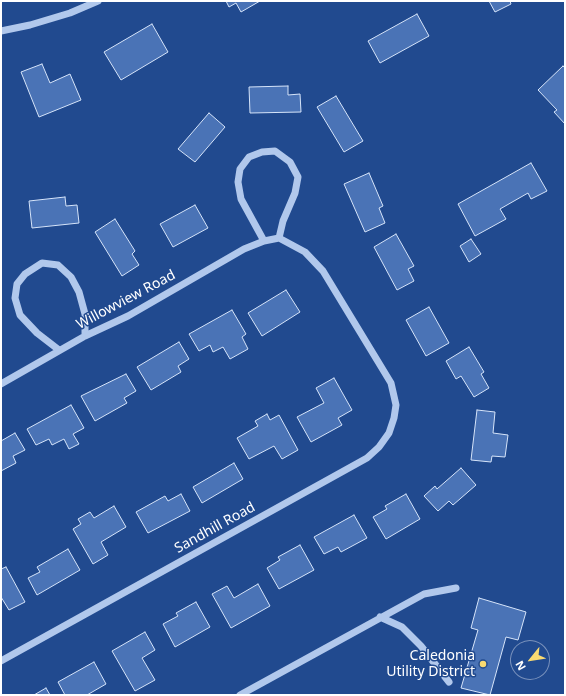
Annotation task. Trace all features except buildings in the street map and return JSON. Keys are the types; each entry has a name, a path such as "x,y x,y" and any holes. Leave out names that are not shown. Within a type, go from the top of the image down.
{"street":[{"path":"1,30 30,25 70,13 98,1"},
{"path":"264,241 241,199 238,182 240,169 249,158 262,152 275,151 290,162 298,177 295,193 283,221 279,238"},
{"name":"Willowview Road","path":"1,384 85,336 128,316 244,249 264,241 279,238"},
{"name":"Sandhill Road","path":"1,661 367,458 380,447 389,434 396,405 391,383 323,271 305,252 279,238"},
{"path":"59,350 37,333 20,315 15,298 17,284 25,274 42,263 58,265 71,277 79,292 85,314 85,336"},
{"path":"240,695 424,594 456,588"},
{"path":"380,617 402,627 420,646 449,682"}],"place":[{"name":"Caledonia Utility District","path":"483,664"}]}
